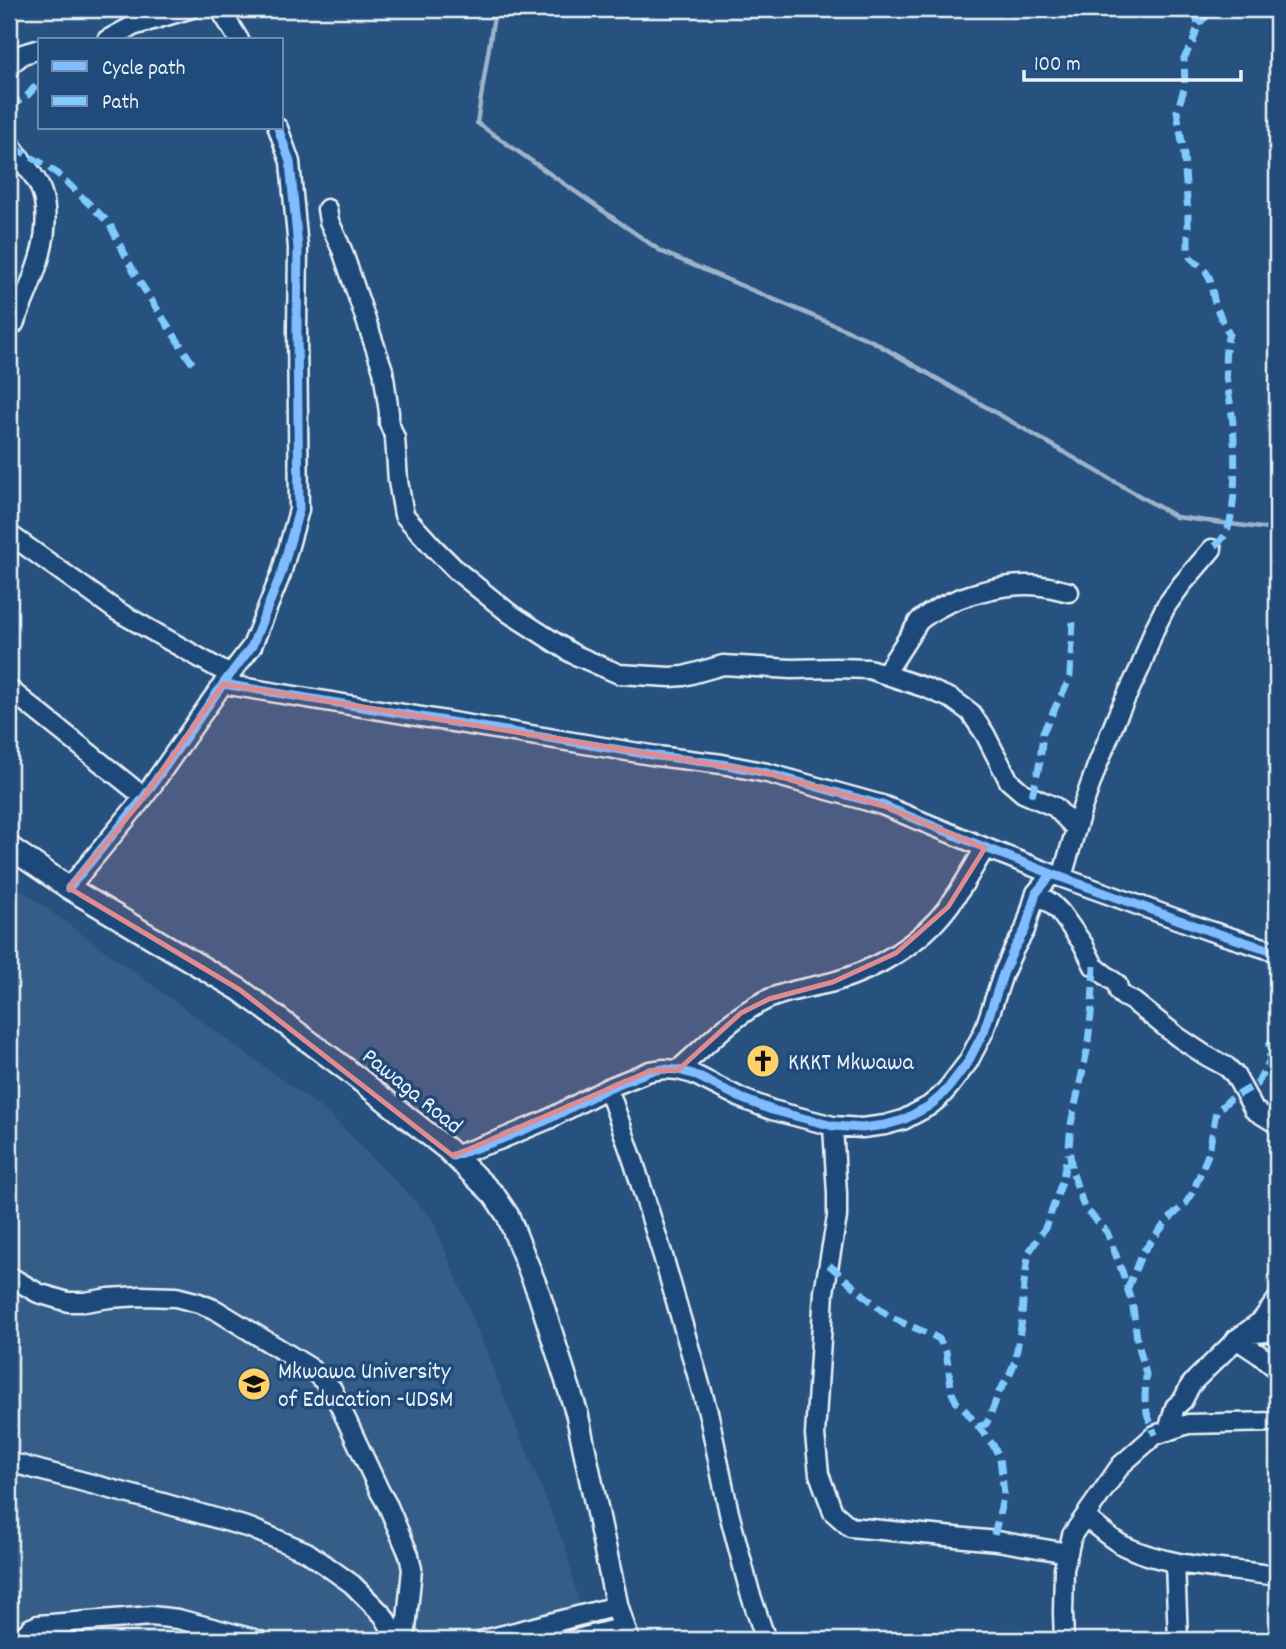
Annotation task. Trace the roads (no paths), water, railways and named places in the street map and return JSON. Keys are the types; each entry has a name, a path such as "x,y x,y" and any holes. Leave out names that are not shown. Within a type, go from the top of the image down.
{"main road":[{"name":"Pawaga Road","path":"9,847 69,888 240,990 346,1069 453,1156 494,1195 508,1216 539,1294 577,1414 617,1606 626,1634"}],"street":[{"path":"111,38 139,24 189,9"},
{"path":"220,9 238,38"},
{"path":"9,66 23,54 38,50"},
{"path":"69,888 144,797 252,646 281,574 299,510 298,248 290,162 279,130"},
{"path":"9,143 37,182 46,213 45,236 34,277 14,324"},
{"path":"327,209 383,370 389,423 395,438 404,515 457,570 509,613 573,654 619,674 684,676 723,665 791,669 869,669 952,699 970,712 985,734 1009,781 1023,793 1055,807 1076,829"},
{"path":"9,534 117,611 226,679 500,731 722,764 799,780 882,805 1057,875 1209,931 1277,952"},
{"path":"453,1156 535,1125 608,1088 650,1071 664,1069 693,1074 772,1110 833,1126 862,1128 885,1125 903,1120 929,1106 950,1087 968,1062 984,1031 1003,974 1025,930 1036,893 1057,875 1118,714 1166,606 1212,549"},
{"path":"885,674 919,621 951,602 1001,587 1042,586 1069,592"},
{"path":"9,689 144,797"},
{"path":"678,1070 741,1013 769,999 806,986 833,982 867,970 896,953 927,930 948,907 985,848"},
{"path":"1036,893 1060,912 1083,944 1094,966 1117,984 1123,996 1178,1037 1227,1067 1235,1075 1254,1110 1277,1124"},
{"path":"608,1088 659,1243 709,1416 729,1513 750,1593 766,1640"},
{"path":"833,1126 837,1217 824,1292 815,1435 819,1474 833,1512 849,1527 997,1541 1068,1553"},
{"path":"9,1276 38,1293 68,1302 140,1296 176,1297 199,1303 216,1310 321,1377 332,1389 344,1412 409,1555 412,1569 405,1640"},
{"path":"1168,1431 1174,1406 1183,1400 1190,1385 1213,1360 1261,1321 1277,1300"},
{"path":"1240,1337 1277,1331"},
{"path":"1240,1337 1277,1369"},
{"path":"1064,1640 1064,1569 1072,1535 1121,1465 1155,1435 1188,1424 1277,1422"},
{"path":"9,1462 250,1528 307,1552 352,1584 383,1615 398,1640"},
{"path":"1085,1517 1121,1545 1153,1557 1277,1576"},
{"path":"1175,1562 1178,1640"},
{"path":"484,1640 617,1606"},
{"path":"22,1640 31,1628 38,1625 151,1616 178,1619 258,1640"},
{"path":"573,1640 626,1634"}],"waterway":[{"path":"495,9 477,123 662,252 872,341 1176,517 1277,530"}],"place":[{"name":"KKKT Mkwawa","path":"763,1061"},
{"name":"Mkwawa University of Education -UDSM","path":"254,1384"}]}
